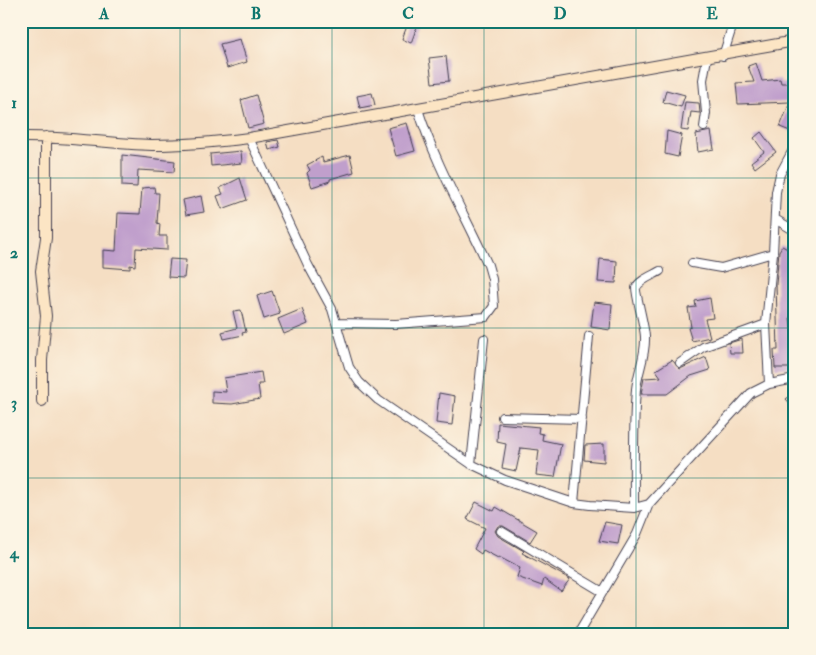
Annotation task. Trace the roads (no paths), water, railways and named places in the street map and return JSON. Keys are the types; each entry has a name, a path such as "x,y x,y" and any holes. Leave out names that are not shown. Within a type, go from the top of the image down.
{"street":[{"path":"723,56 734,21"},
{"path":"21,137 46,137 152,145 204,143 249,138 723,56 767,45 795,41"},
{"path":"704,127 706,114 703,80 707,58"},
{"path":"338,323 396,324 486,317 494,306 492,279 488,265 465,215 446,180 418,109"},
{"path":"42,402 42,360 46,316 40,271 46,238 46,137"},
{"path":"249,138 338,323 350,367 359,382 378,400 471,464 505,480 574,503 634,508 648,504"},
{"path":"769,384 766,324 773,253 776,192 780,174 795,146"},
{"path":"775,219 795,231"},
{"path":"692,263 720,268 773,253"},
{"path":"634,508 634,416 637,385 646,343 644,325 635,294 639,284 660,271"},
{"path":"680,363 703,347 766,324"},
{"path":"574,503 589,336"},
{"path":"471,464 484,339"},
{"path":"578,634 637,534 648,504 751,393 769,384 795,379"},
{"path":"502,417 582,419"},
{"path":"501,531 602,592"}]}
